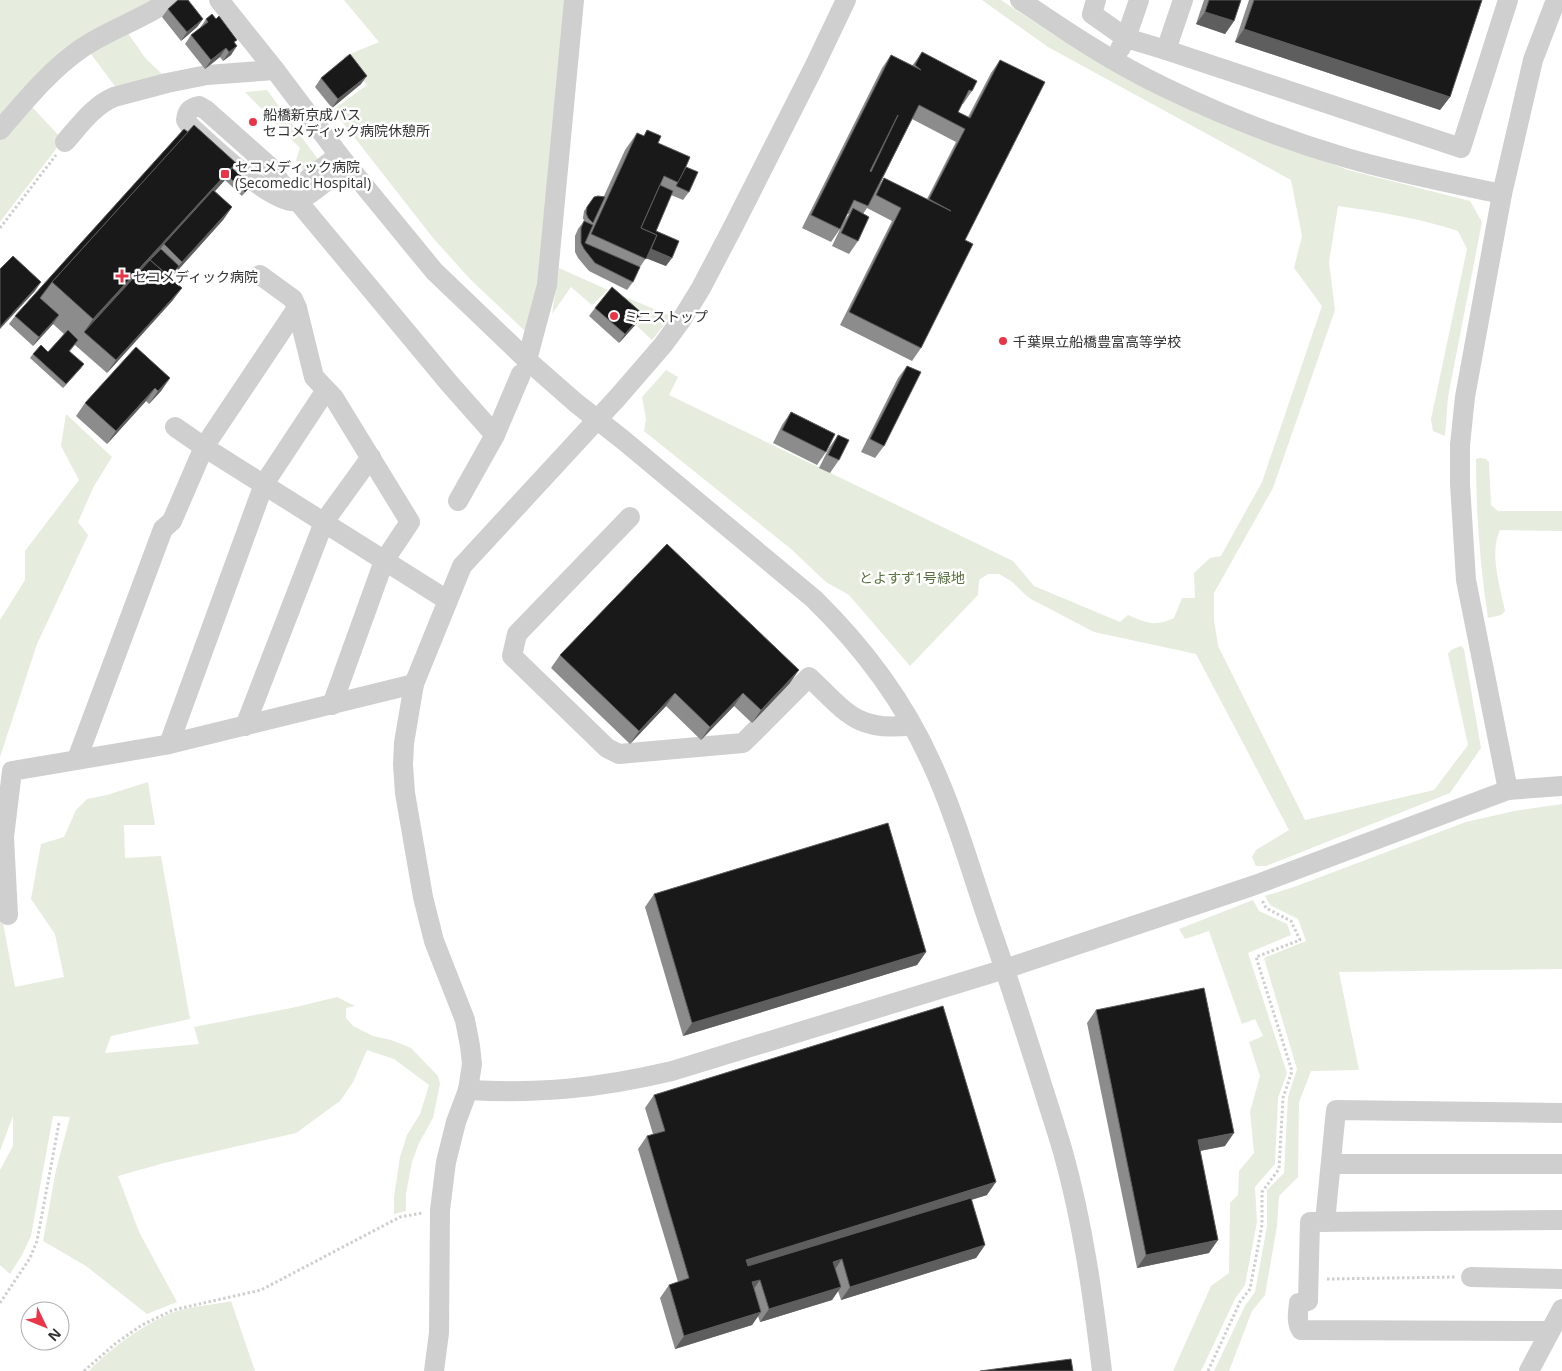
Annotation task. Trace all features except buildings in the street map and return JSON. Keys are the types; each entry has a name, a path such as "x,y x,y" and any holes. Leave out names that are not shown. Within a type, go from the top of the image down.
{"street":[{"path":"0,130 62,63 83,47 156,10 170,0"},
{"path":"219,0 343,160 434,271 524,367 622,439 814,599 839,624 875,667 894,694 931,761 943,791 1005,969 1063,1152 1092,1288 1102,1371"},
{"path":"458,501 495,435 524,367 547,285 574,0"},
{"path":"434,1371 439,1333 440,1210 446,1162 456,1122 468,1090 472,1064 465,1020 434,940 423,898 405,793 404,743 414,684 462,566 597,420 663,345 701,288 778,140 846,0"},
{"path":"1020,0 1060,28 1165,88 1238,120 1347,158 1407,174 1502,194"},
{"path":"1096,0 1092,14 1126,38 1461,148 1508,0"},
{"path":"1114,59 1126,38 1139,0"},
{"path":"1166,50 1183,0"},
{"path":"1508,790 1466,580 1460,484 1460,445 1465,397 1502,194 1533,60 1556,0"},
{"path":"65,142 92,110 114,97 207,75 275,70"},
{"path":"343,160 307,196 292,195 284,200 254,182 204,139 190,126 186,120 187,114 191,108 199,106 206,110 269,166 292,195 443,376 495,435"},
{"path":"260,275 293,299 297,308 314,377 334,398 410,522 384,561 332,704"},
{"path":"77,759 163,529 172,521 204,447 297,308"},
{"path":"169,744 264,484 326,390"},
{"path":"175,427 447,600"},
{"path":"245,726 324,522 371,458"},
{"path":"630,517 517,634 512,656 607,748 620,754 744,743 809,677 848,715 870,725 896,727 912,725"},
{"path":"8,914 4,837 12,771 169,744 414,684"},
{"path":"468,1090 546,1091 589,1087 630,1081 672,1071 1005,969 1255,885 1508,790 1562,786"},
{"path":"1326,1222 1336,1110 1562,1113"},
{"path":"1331,1164 1562,1164"},
{"path":"1550,1331 1301,1330 1298,1313 1299,1302 1308,1301 1310,1222 1562,1220"},
{"path":"1471,1277 1562,1279"},
{"path":"1529,1371 1562,1309"}],"path":[{"path":"0,228 65,142"},
{"path":"1208,1371 1240,1302 1250,1289 1262,1225 1262,1192 1279,1169 1284,1098 1292,1071 1256,956 1300,940 1291,921 1266,908 1259,893"},
{"path":"0,1303 30,1258 37,1241 59,1123"},
{"path":"84,1371 116,1343 142,1324 172,1310 261,1290 400,1217 440,1210"},
{"path":"1308,1279 1471,1277"}],"green space":[{"path":"0,0 159,0 0,124"},
{"path":"344,0 568,0 540,283 526,332 471,280 433,238 333,110 367,85 343,57 379,42"},
{"name":"とよすず1号緑地","path":"982,0 1001,0 1054,35 1163,96 1348,170 1470,201 1482,222 1448,397 1445,436 1433,431 1431,419 1467,249 1458,231 1443,226 1384,213 1338,206 1329,262 1335,310 1273,488 1214,593 1214,620 1218,646 1305,820 1434,790 1468,745 1448,654 1461,646 1464,649 1481,748 1450,793 1266,866 1256,866 1252,857 1256,850 1289,830 1196,654 1094,632 1029,598 1011,581 999,574 988,574 979,580 978,595 910,666 849,595 826,582 791,549 644,431 646,419 642,397 666,370 678,377 669,395 1013,561 1034,586 1120,622 1128,615 1151,623 1167,621 1174,618 1182,598 1195,598 1194,573 1210,558 1221,556 1262,482 1322,306 1294,268 1302,236 1291,180 1048,47"},
{"path":"127,32 146,59 162,74 120,93 88,50"},
{"path":"267,90 320,162 305,174 296,160 300,148 245,92"},
{"path":"32,107 63,140 0,222 0,137"},
{"path":"559,268 608,290 592,305 571,287 552,314"},
{"path":"608,290 671,316 652,340 637,326 640,321"},
{"path":"66,414 112,457 94,486 78,522 88,535 37,644 0,757 0,620 25,580 25,551 79,480 61,446"},
{"path":"1476,459 1486,459 1489,462 1491,505 1498,511 1562,511 1562,531 1500,530 1495,549 1495,560 1505,611 1501,615 1488,618 1481,559 1476,479"},
{"path":"148,782 155,825 124,825 125,858 161,856 190,1019 111,1036 105,1053 199,1044 194,1027 337,997 355,1006 346,1008 346,1018 353,1026 373,1036 391,1040 411,1048 438,1076 440,1084 433,1118 419,1143 412,1162 406,1194 406,1211 394,1214 394,1197 400,1157 407,1135 420,1114 429,1085 394,1059 367,1050 353,1082 340,1101 296,1133 164,1163 118,1176 139,1232 177,1302 147,1314 86,1266 43,1241 56,1170 70,1117 53,1116 31,1236 10,1274 0,1265 0,1170 13,1146 13,1116 0,1151 0,894 1,912 15,987 64,977 55,934 31,899 41,844 64,837 76,810 87,799 107,795"},
{"path":"1562,804 1562,969 1339,972 1359,1070 1311,1071 1299,1102 1298,1177 1279,1196 1277,1226 1265,1295 1252,1311 1229,1371 1214,1371 1245,1306 1255,1292 1267,1226 1267,1190 1284,1173 1288,1097 1297,1069 1264,958 1306,941 1298,919 1270,905 1265,896 1294,887 1466,822 1514,811"},
{"path":"1253,900 1259,911 1287,924 1291,935 1248,953 1287,1073 1278,1098 1275,1164 1255,1187 1257,1222 1245,1285 1235,1299 1201,1371 1173,1371 1211,1286 1229,1273 1230,1203 1238,1195 1239,1171 1254,1153 1250,1112 1260,1076 1249,1042 1263,1036 1255,1019 1242,1024 1209,931 1185,939 1179,929"},
{"path":"231,1301 255,1371 89,1371 107,1354 152,1322 188,1308"}],"place":[{"name":"船橋新京成バス セコメディック病院休憩所","path":"253,122"},
{"name":"セコメディック病院 (Secomedic Hospital)","path":"225,174"},
{"name":"セコメディック病院","path":"122,276"},
{"name":"ミニストップ","path":"614,316"},
{"name":"千葉県立船橋豊富高等学校","path":"1003,341"}]}
